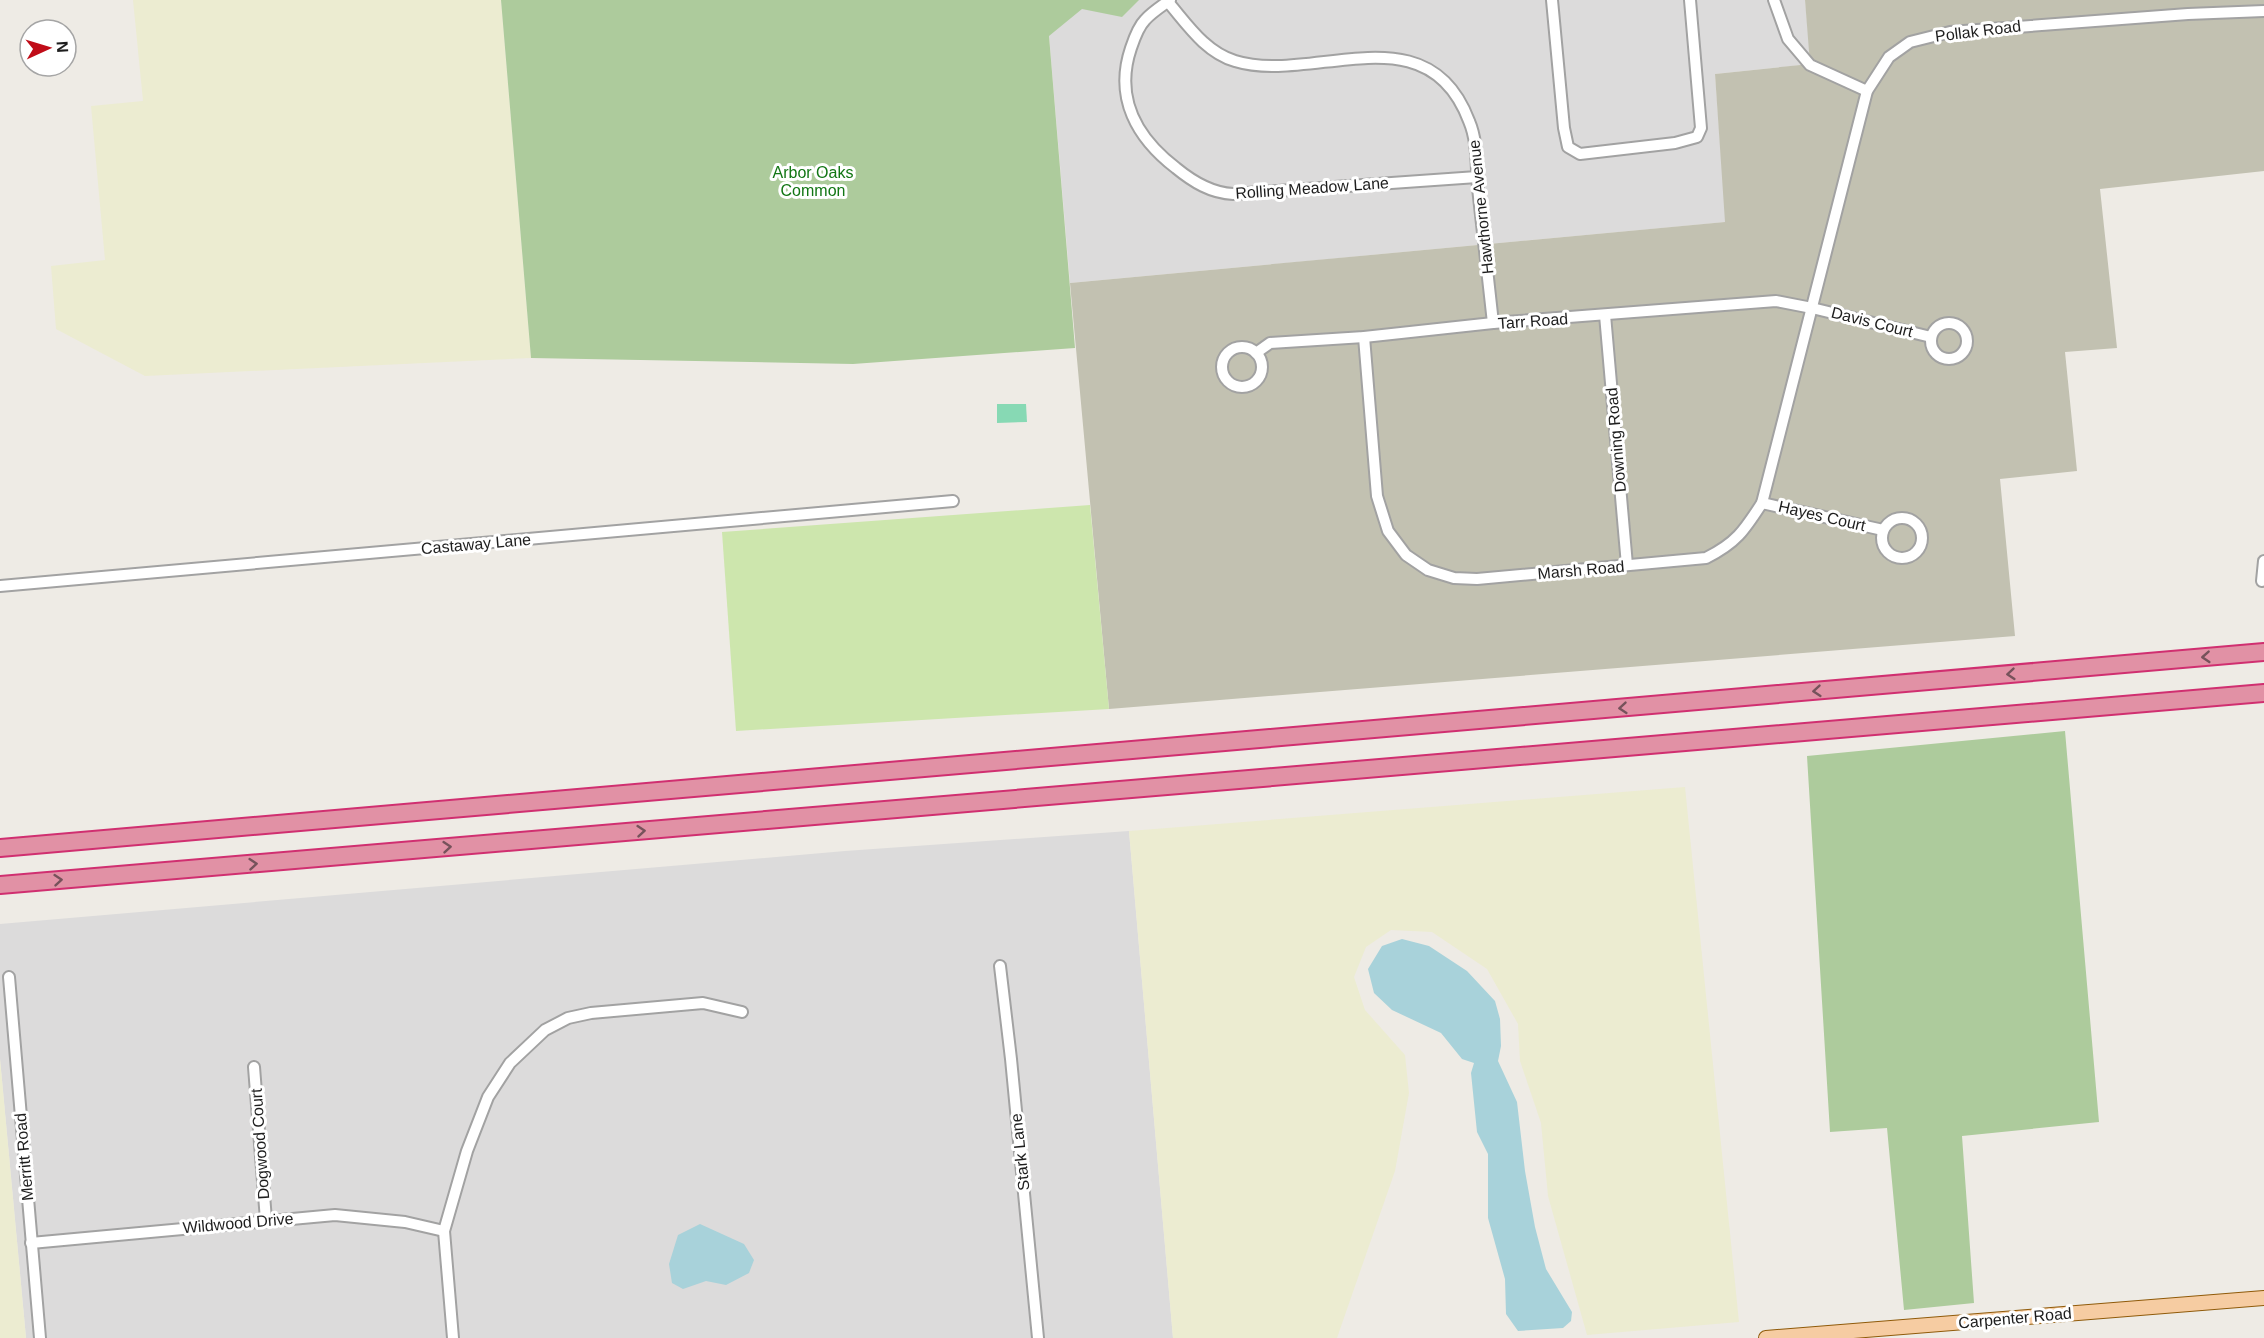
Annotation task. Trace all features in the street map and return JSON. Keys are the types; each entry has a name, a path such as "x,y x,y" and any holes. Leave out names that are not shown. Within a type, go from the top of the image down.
{"highway":[{"path":"0,848 2264,652"},
{"path":"0,885 2264,693"}],"main road":[{"name":"Carpenter Road","path":"1766,1338 2264,1298"}],"street":[{"path":"1552,0 1566,137 1568,147 1581,154 1675,143 1697,137 1701,128 1690,0"},
{"path":"1774,0 1788,39 1810,66 1867,91"},
{"name":"Rolling Meadow Lane","path":"1169,1 1144,21 1134,36 1128,56 1125,94 1128,107 1137,125 1167,161 1189,179 1215,191 1233,194 1477,177"},
{"name":"Hawthorne Avenue","path":"1169,1 1210,49 1234,61 1266,66 1386,57 1419,65 1446,84 1460,101 1475,136 1477,177 1493,323"},
{"name":"Pollak Road","path":"1812,308 1867,91 1889,57 1910,42 1950,32 2176,15 2264,11"},
{"name":"Tarr Road","path":"1256,353 1270,343 1364,337 1493,323 1776,301 1812,308"},
{"name":"Davis Court","path":"1812,308 1931,337"},
{"name":"Marsh Road","path":"1364,337 1377,496 1388,531 1406,555 1428,570 1454,578 1477,579 1706,558 1722,550 1743,533 1762,503 1797,359 1812,308"},
{"name":"Downing Road","path":"1605,315 1627,565"},
{"name":"Castaway Lane","path":"0,586 953,501"},
{"name":"Hayes Court","path":"1762,503 1883,530"},
{"path":"2262,581 2264,561"},
{"name":"Stark Lane","path":"1000,966 1038,1338"},
{"name":"Merritt Road","path":"9,976 40,1338"},
{"path":"453,1338 444,1231 467,1151 488,1097 510,1063 545,1030 568,1018 591,1013 704,1003 742,1012"},
{"name":"Dogwood Court","path":"254,1067 266,1220"},
{"name":"Wildwood Drive","path":"31,1243 335,1215 405,1222 444,1231"}],"shaded area":[{"path":"1046,0 1805,0 1811,64 1715,74 1726,222 1070,283"},
{"path":"1805,0 2264,0 2264,171 2100,189 2117,348 2065,352 2077,471 2000,479 2015,636 1109,709 1070,283 1725,222 1715,74 1810,64"},
{"path":"1129,831 1173,1338 26,1338 0,1059 0,924 845,851"}],"green space":[{"path":"133,0 501,0 531,358 145,376 56,329 51,266 105,260 91,106 143,101"},
{"name":"Arbor Oaks Common","path":"501,0 1139,0 1122,17 1082,9 1049,36 1075,348 853,364 531,358"},
{"path":"997,404 1026,404 1027,422 997,423"},
{"path":"1090,505 1109,709 736,731 722,532"},
{"path":"2065,731 2099,1122 1962,1136 1974,1303 1904,1310 1887,1128 1830,1132 1807,756"},
{"path":"1685,787 1739,1322 1587,1335 1548,1196 1541,1123 1520,1061 1518,1024 1487,969 1432,932 1391,930 1366,947 1354,977 1365,1010 1405,1055 1409,1093 1395,1171 1337,1338 1173,1338 1129,831"},
{"path":"0,1059 26,1338 0,1338"}],"water":[{"path":"1402,939 1429,946 1467,971 1495,1001 1500,1019 1501,1046 1498,1061 1517,1102 1525,1171 1535,1227 1546,1269 1572,1312 1571,1321 1563,1328 1518,1331 1506,1314 1505,1279 1488,1218 1488,1154 1477,1132 1471,1073 1474,1063 1462,1059 1441,1033 1392,1010 1374,993 1368,969 1382,946"},
{"path":"700,1224 744,1244 754,1260 749,1273 726,1285 706,1281 683,1289 672,1283 669,1264 678,1235"}]}
